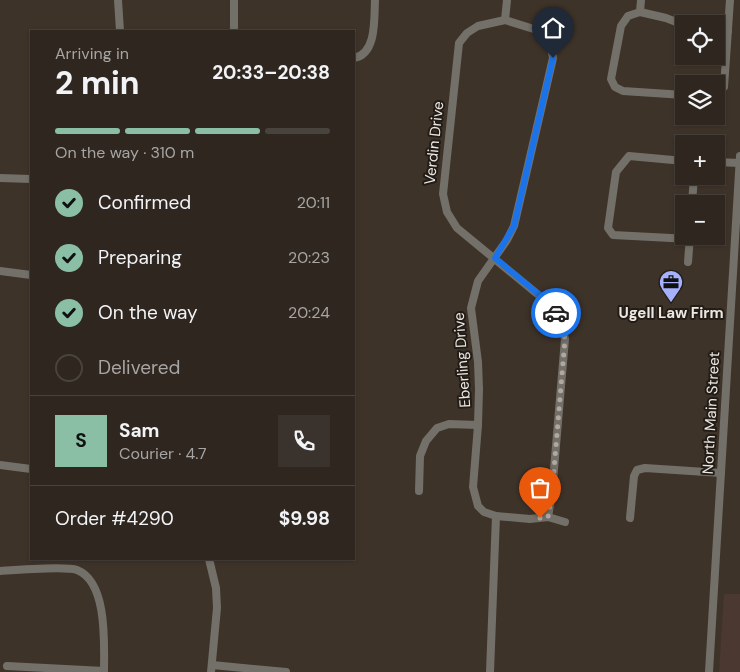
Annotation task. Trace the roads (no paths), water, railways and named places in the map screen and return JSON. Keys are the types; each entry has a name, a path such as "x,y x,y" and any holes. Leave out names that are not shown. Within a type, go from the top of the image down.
{"street":[{"path":"118,0 120,30"},
{"path":"234,0 234,30"},
{"path":"355,58 359,57 370,47 376,0"},
{"path":"505,20 507,0"},
{"path":"640,12 641,0"},
{"path":"725,75 730,0"},
{"path":"675,22 640,12 628,16 621,26 611,79 615,87 623,91 675,94"},
{"name":"Eberling Drive","path":"496,516 484,512 478,506 472,487 478,425 478,362 471,308 478,281 495,258 514,226 553,58 550,42 537,30 505,20"},
{"name":"Verdin Drive","path":"505,20 478,26 467,32 459,43 443,194 447,212 457,228 548,302 560,318 565,339 552,493 548,517"},
{"path":"675,160 629,156 616,172 608,228 613,235 675,237"},
{"name":"North Main Street","path":"709,672 740,156"},
{"path":"725,162 740,163"},
{"path":"0,178 30,179"},
{"path":"688,262 689,245"},
{"path":"0,271 30,274"},
{"path":"419,492 420,456 426,441 437,428 450,424 478,425"},
{"path":"0,465 30,469"},
{"path":"630,518 634,476 637,470 644,468 721,473"},
{"path":"490,672 496,516 530,520 548,517 565,522"},
{"path":"209,560 216,588 217,608 212,669 286,672"},
{"path":"0,571 76,570 88,579 99,597 104,623 104,672 7,666"}],"place":[{"name":"Ugell Law Firm","path":"671,303"}]}
